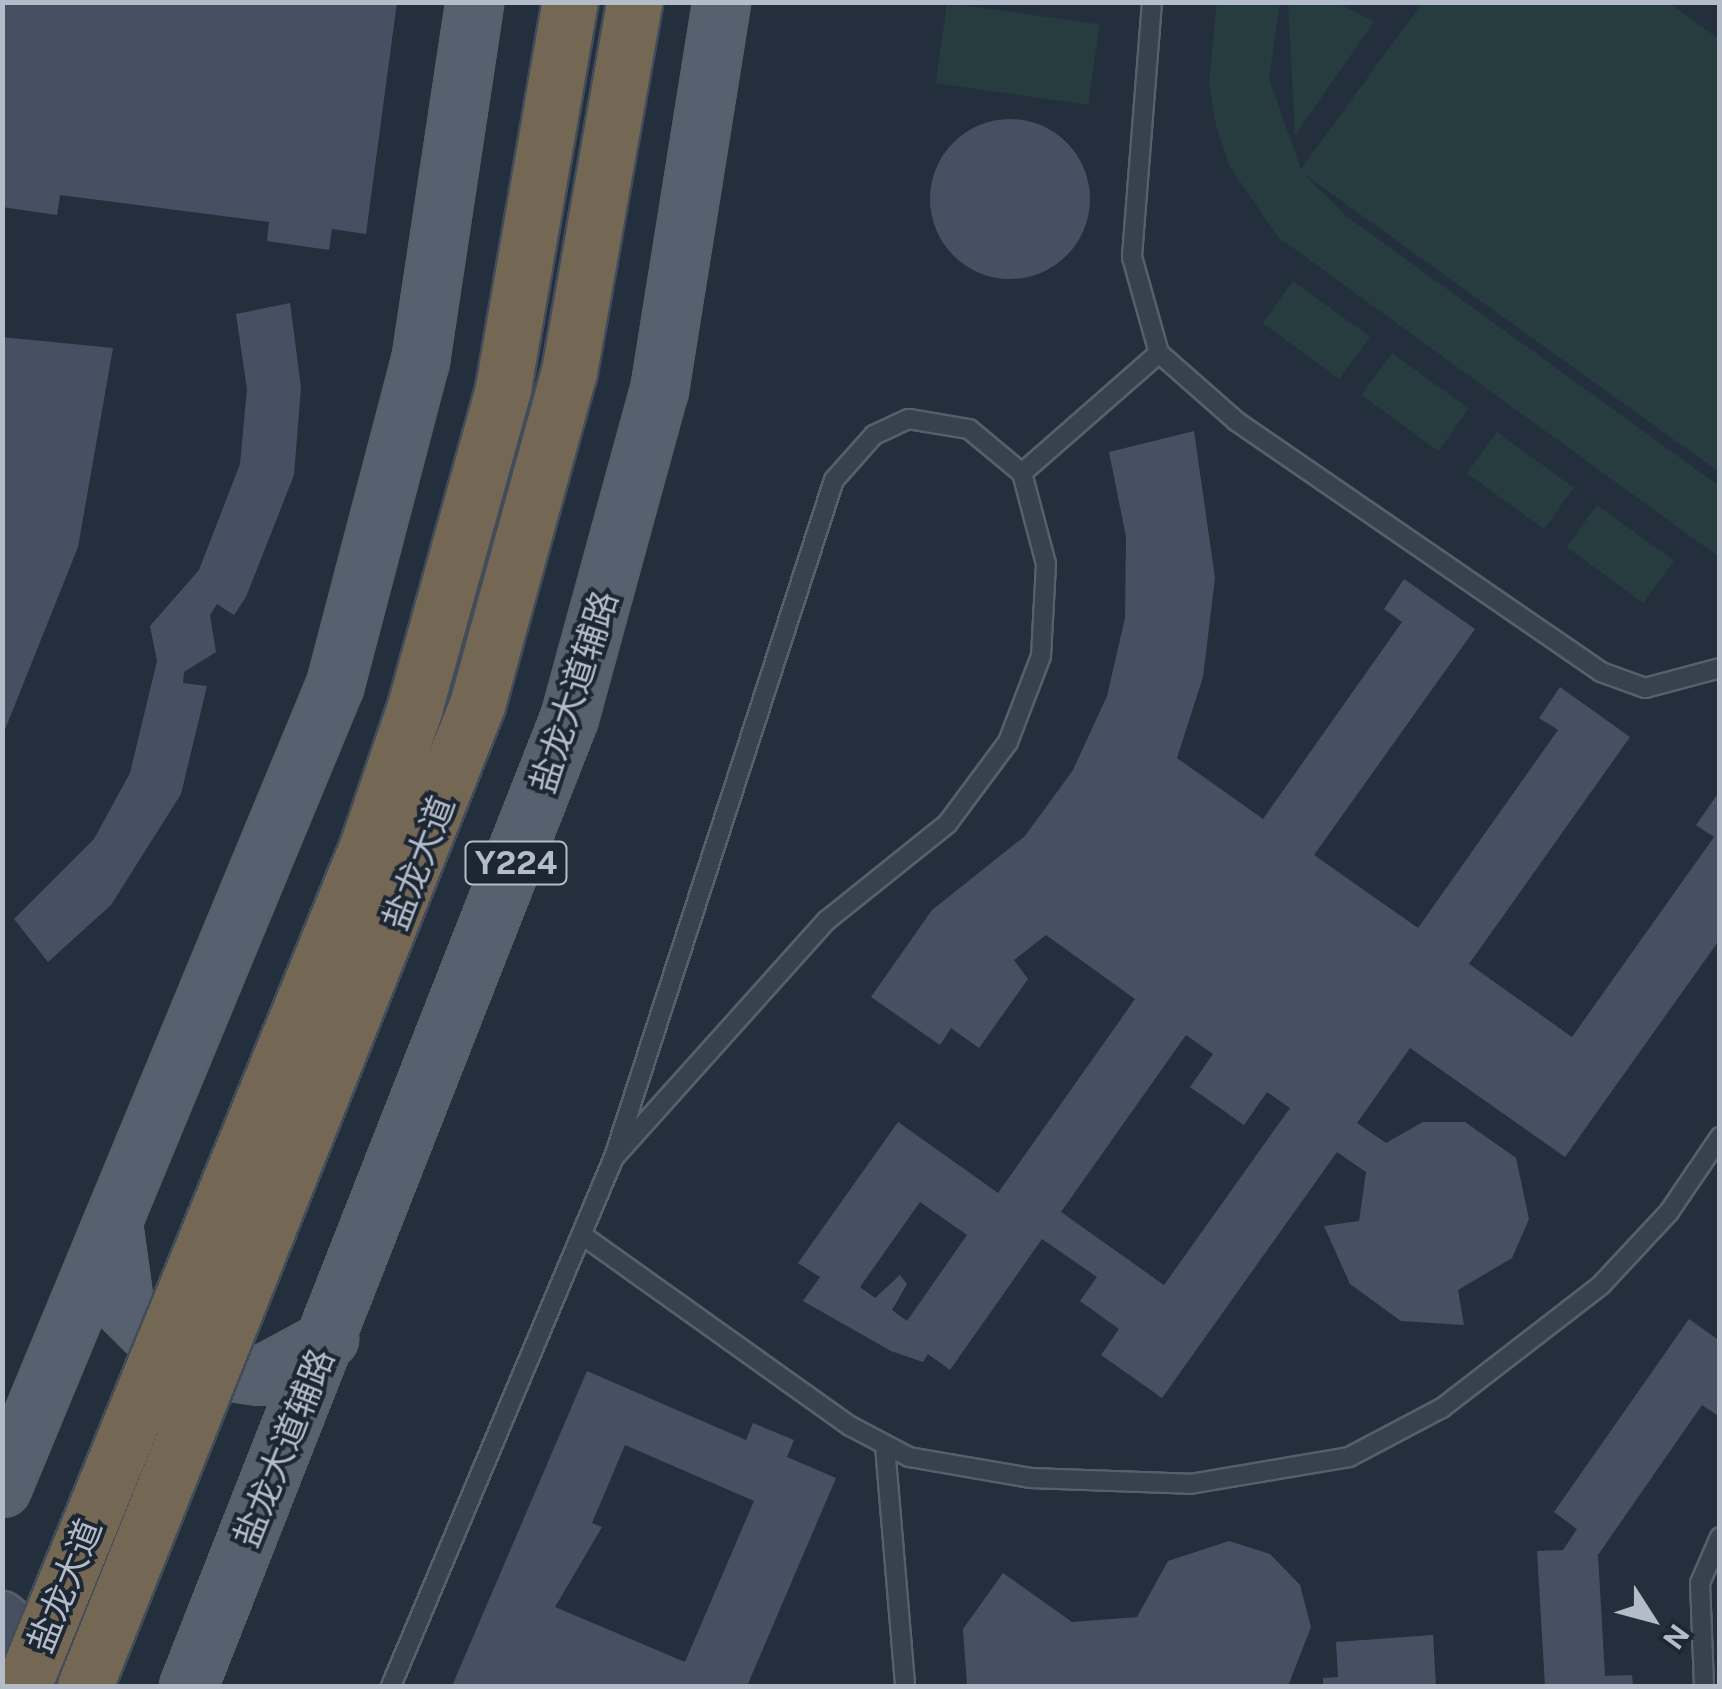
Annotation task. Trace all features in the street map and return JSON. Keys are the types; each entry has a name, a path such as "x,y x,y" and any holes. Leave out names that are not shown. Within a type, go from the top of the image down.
{"highway":[{"name":"盐龙大道","path":"24,1686 366,847 414,710 504,388 570,2"},
{"name":"盐龙大道","path":"85,1686 477,706 570,372 634,2"}],"main road":[{"path":"2,1488 282,827 382,526 456,158 474,2"},
{"name":"盐龙大道辅路","path":"188,1686 504,896 616,565 694,211 721,2"},
{"path":"114,1230 125,1309 181,1364 260,1376 329,1338"},
{"path":"2,1616 85,1686"},
{"path":"214,1686 216,1617"}],"lane":[{"path":"1152,2 1132,257 1159,354 1224,412 1601,672 1645,688 1720,668"},
{"path":"1022,472 1159,354"},
{"path":"392,1686 614,1157 834,480 874,435 909,419 969,429 1022,472 1046,564 1041,656 1008,742 948,824 827,920 614,1157"},
{"path":"582,1235 885,1446 971,1470 1112,1485 1270,1476 1349,1457 1442,1408 1556,1324 1669,1212 1720,1137"},
{"path":"885,1446 905,1686"},
{"path":"1704,1686 1700,1583 1720,1537"}],"green space":[{"path":"947,3 1100,24 1088,105 936,83"},
{"path":"1217,3 1280,3 1269,79 1301,169 1422,3 1669,3 1719,39 1719,472 1304,174 1346,216 1719,486 1719,557 1278,237 1230,167 1216,126 1209,83"},
{"path":"1288,3 1338,3 1374,22 1295,135"},
{"path":"1293,281 1370,337 1339,379 1262,323"},
{"path":"1392,353 1469,409 1438,451 1361,395"},
{"path":"1497,432 1574,488 1544,529 1467,473"},
{"path":"1597,505 1674,561 1643,603 1566,547"}],"building":[{"path":"2,2 397,2 366,234 332,229 329,250 267,241 269,222 60,195 57,215 2,207"},
{"path":"1010,119 1041,125 1066,143 1084,168 1090,199 1084,230 1066,255 1041,273 1010,279 979,273 954,255 936,230 930,199 936,168 954,143 979,125"},
{"path":"290,303 301,387 294,475 246,597 234,615 217,604 210,615 216,652 184,672 183,683 207,686 181,794 111,905 48,962 14,919 94,839 130,773 157,661 150,626 199,570 240,464 247,389 236,314"},
{"path":"2,337 113,348 78,547 2,737"},
{"path":"1194,431 1215,578 1203,677 1177,758 1263,819 1402,622 1384,609 1404,579 1475,629 1314,855 1418,928 1558,730 1539,718 1560,687 1630,737 1469,964 1572,1037 1714,837 1696,825 1717,795 1720,939 1565,1157 1410,1048 1357,1123 1386,1143 1423,1122 1465,1122 1516,1158 1529,1219 1512,1258 1458,1290 1464,1325 1401,1321 1350,1284 1324,1226 1359,1221 1366,1172 1337,1152 1162,1398 1101,1355 1119,1329 1080,1301 1097,1277 1042,1239 950,1370 928,1354 923,1362 891,1351 803,1301 820,1277 798,1263 898,1122 998,1193 1135,999 1046,935 1014,960 1028,979 979,1048 951,1028 940,1045 871,997 932,910 1025,836 1073,770 1107,696 1125,618 1126,537 1109,452","holes":["1186,1035 1213,1054 1190,1087 1244,1125 1267,1092 1290,1108 1164,1285 1061,1212","920,1202 967,1235 907,1321 892,1310 907,1284 900,1275 875,1298 860,1287"]},
{"path":"1689,1319 1720,1341 1720,1417 1702,1405 1598,1555 1605,1676 1632,1675 1633,1686 1545,1686 1537,1551 1563,1550 1577,1529 1554,1512"},
{"path":"587,1371 746,1440 753,1423 794,1440 787,1457 836,1478 747,1686 452,1686","holes":["625,1445 754,1501 685,1662 555,1607 602,1527 592,1523"]},
{"path":"1229,1541 1270,1554 1300,1585 1311,1627 1288,1686 967,1686 963,1629 1003,1573 1072,1622 1137,1617 1168,1561"},
{"path":"1433,1635 1436,1686 1323,1686 1323,1678 1338,1677 1336,1642"}]}
